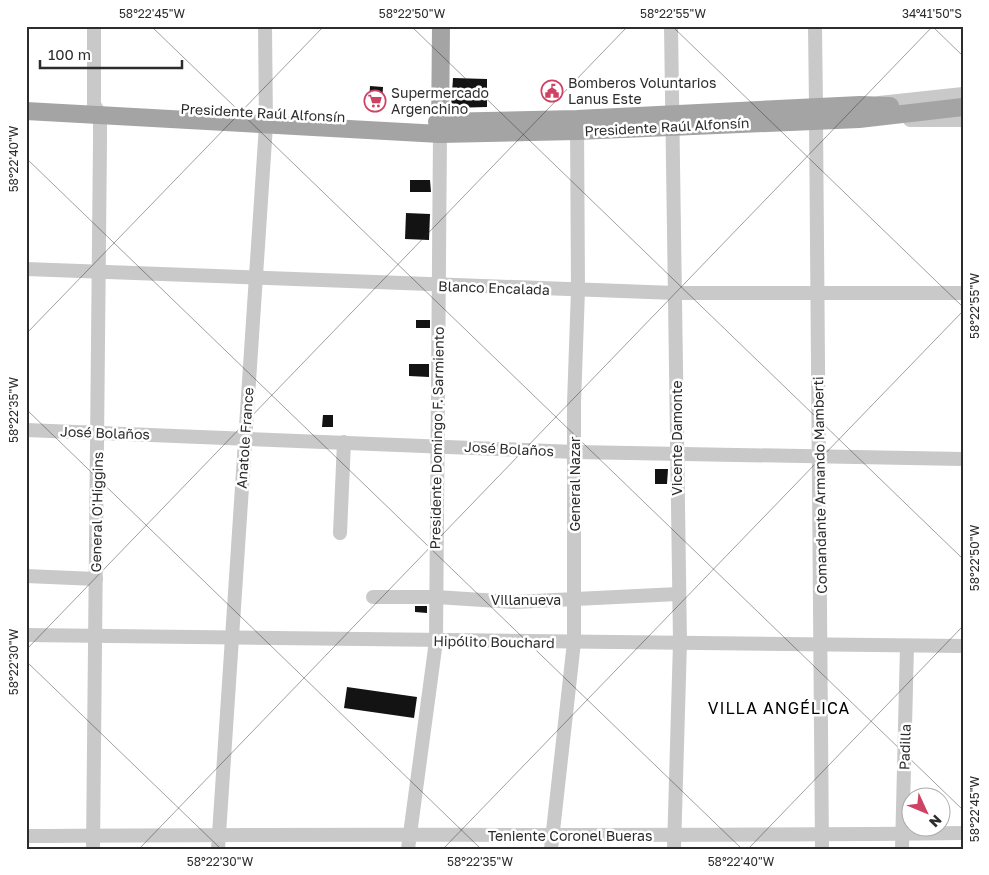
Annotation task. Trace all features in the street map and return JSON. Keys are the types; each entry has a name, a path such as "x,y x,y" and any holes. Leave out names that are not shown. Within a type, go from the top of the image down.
{"main road":[{"name":"Presidente Domingo F. Sarmiento","path":"440,128 441,26"},
{"name":"Presidente Raúl Alfonsín","path":"26,100 97,109 440,128 577,125 941,109 963,106"},
{"name":"Presidente Raúl Alfonsín","path":"26,111 97,109"}],"street":[{"name":"General O'Higgins","path":"93,842 99,433 97,109 94,26"},
{"name":"Anatole France","path":"219,842 256,279 265,119 265,26"},
{"name":"Vicente Damonte","path":"671,26 680,642 674,843"},
{"name":"Comandante Armando Mamberti","path":"815,26 822,646 822,842"},
{"name":"Presidente Raúl Alfonsín","path":"860,112 963,94"},
{"name":"Presidente Raúl Alfonsín","path":"860,112 963,120"},
{"name":"General Nazar","path":"551,842 574,642 578,290 577,125"},
{"name":"Presidente Domingo F. Sarmiento","path":"408,849 436,641 440,128"},
{"name":"Blanco Encalada","path":"26,269 439,286 676,293 963,293"},
{"name":"José Bolaños","path":"26,430 575,452 963,458"},
{"path":"340,533 344,442"},
{"path":"26,576 96,579"},
{"name":"Villanueva","path":"373,597 436,597 514,602 678,594"},
{"name":"Hipólito Bouchard","path":"26,635 436,641 680,642 822,646 963,646"},
{"name":"Padilla","path":"903,788 908,646"},
{"name":"Teniente Coronel Bueras","path":"26,836 93,842 219,842 410,834 551,842 674,843 822,842 902,834"}],"building":[{"path":"453,78 487,79 487,107 451,108"},
{"path":"370,86 383,87 382,104 369,104"},
{"path":"410,180 430,180 431,192 410,192"},
{"path":"406,213 430,214 429,240 405,239"},
{"path":"416,320 430,320 430,328 416,328"},
{"path":"409,364 429,364 429,377 409,376"},
{"path":"323,415 333,415 333,427 322,427"},
{"path":"655,469 668,469 667,484 655,484"},
{"path":"415,606 427,606 427,613 415,612"},
{"path":"347,687 417,697 414,718 344,708"}],"place":[{"name":"Bomberos Voluntarios Lanus Este","path":"552,91"},
{"name":"Supermercado Argenchino","path":"375,101"}],"district":[{"name":"VILLA ANGÉLICA","path":"779,708"}]}
